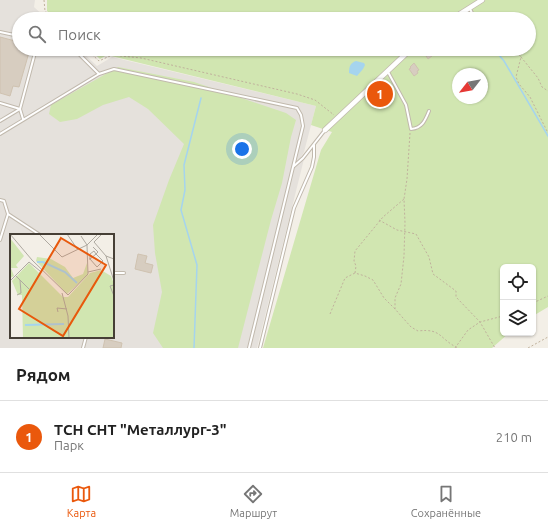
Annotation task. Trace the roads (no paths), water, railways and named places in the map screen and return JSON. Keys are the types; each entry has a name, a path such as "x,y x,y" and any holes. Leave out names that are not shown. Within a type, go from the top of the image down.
{"street":[{"path":"463,12 482,0"},
{"path":"325,130 403,56"}],"lane":[{"path":"469,8 471,12"},
{"path":"0,32 12,35"},
{"path":"23,119 20,108 34,56"},
{"path":"81,56 99,74"},
{"path":"0,134 99,74 114,69 297,108 301,115 303,126 249,348"},
{"path":"387,71 406,105 411,129 418,129 425,121 429,111"},
{"path":"0,103 20,108"},
{"path":"0,121 20,108"},
{"path":"294,167 314,145 325,130"},
{"path":"260,348 294,208 312,167 314,145"},
{"path":"0,200 4,201 8,214 0,240"},
{"path":"8,214 38,234"},
{"path":"114,273 124,273"},
{"path":"83,348 86,338"}],"water":[{"path":"356,61 364,63 365,65 357,76 349,73 350,66"}],"waterway":[{"path":"500,56 548,136"},
{"path":"194,348 197,265 181,210 185,190 184,165 201,98"}],"place":[{"name":"ТСН СНТ \"Металлург-3\"","path":"380,94"}]}
